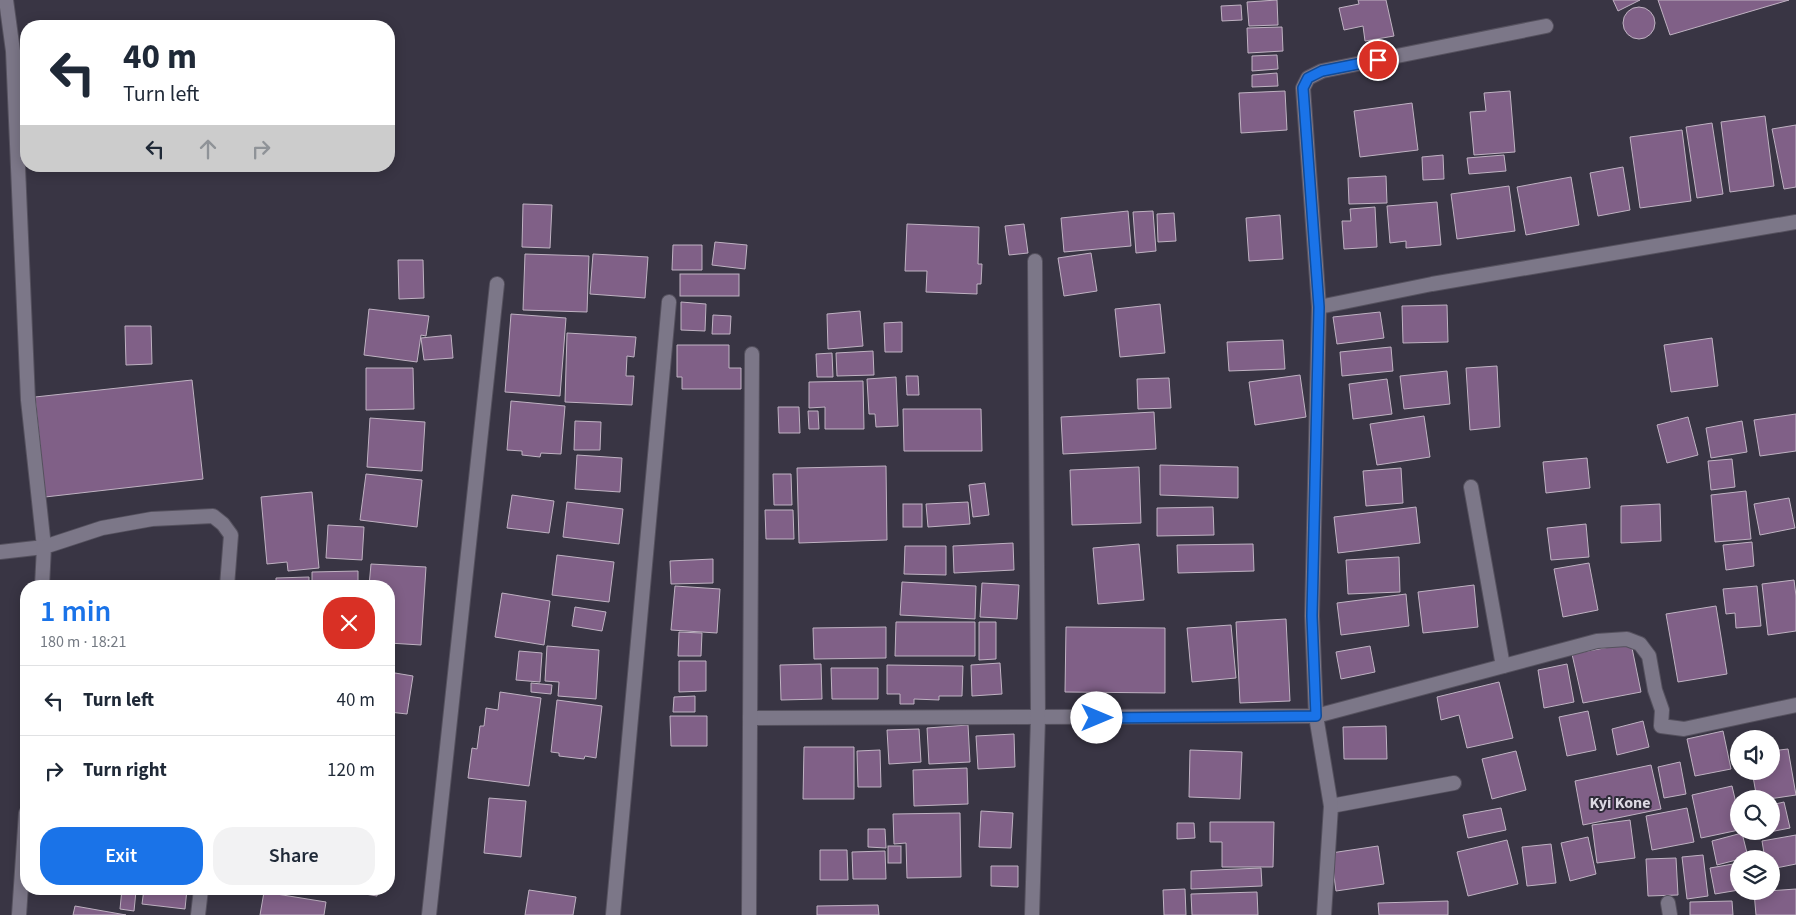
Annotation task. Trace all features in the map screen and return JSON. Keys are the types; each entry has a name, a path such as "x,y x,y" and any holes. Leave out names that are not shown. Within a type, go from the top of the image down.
{"street":[{"path":"6,0 6,51 28,400 44,547 42,580"},
{"path":"1324,915 1331,806 1316,716 1312,616 1319,307 1303,88 1308,78 1322,71 1546,26"},
{"path":"1319,307 1432,284 1796,222"},
{"path":"1032,915 1038,718 1035,262"},
{"path":"429,915 497,284"},
{"path":"613,915 669,302"},
{"path":"749,915 752,354"},
{"path":"1471,486 1503,666"},
{"path":"0,552 44,547 102,528 144,520 213,516 224,524 231,535 227,580"},
{"path":"750,718 1316,716 1597,641 1627,639 1640,644 1649,656 1655,690 1662,710 1661,726 1684,730 1796,705"},
{"path":"1331,806 1454,783"},
{"path":"19,915 20,895"},
{"path":"198,915 200,895"}],"building":[{"path":"1277,0 1278,25 1249,26 1247,2"},
{"path":"1358,0 1386,0 1394,36 1365,41 1363,26 1344,30 1339,8 1359,4"},
{"path":"1613,0 1640,0 1618,11"},
{"path":"1658,0 1789,0 1670,35"},
{"path":"1241,5 1242,20 1222,21 1221,6"},
{"path":"1639,7 1645,8 1650,12 1654,17 1654,29 1650,34 1645,38 1639,39 1633,38 1628,34 1624,29 1623,23 1624,17 1628,12 1633,8"},
{"path":"1282,27 1283,51 1248,53 1247,28"},
{"path":"1277,55 1278,69 1252,71 1252,56"},
{"path":"1277,73 1278,86 1252,87 1252,75"},
{"path":"1285,91 1287,130 1241,133 1239,93"},
{"path":"1510,91 1515,152 1474,155 1470,112 1486,111 1484,93"},
{"path":"1412,103 1418,150 1360,157 1354,111"},
{"path":"1765,116 1774,186 1730,192 1721,122"},
{"path":"1712,123 1723,194 1697,198 1686,127"},
{"path":"1796,125 1796,187 1784,189 1772,129"},
{"path":"1682,130 1691,201 1640,208 1630,137"},
{"path":"1443,155 1444,179 1423,180 1422,157"},
{"path":"1504,155 1506,171 1469,174 1467,158"},
{"path":"1623,167 1630,210 1598,216 1590,173"},
{"path":"1386,176 1387,203 1349,204 1348,178"},
{"path":"1571,177 1579,225 1526,235 1517,187"},
{"path":"1509,186 1515,231 1457,239 1451,194"},
{"path":"1437,202 1441,245 1406,248 1406,241 1390,243 1387,206"},
{"path":"523,204 552,205 550,248 522,247"},
{"path":"1375,207 1377,247 1344,249 1342,221 1351,221 1350,209"},
{"path":"1128,211 1131,246 1064,252 1061,218"},
{"path":"1153,211 1156,251 1136,253 1133,212"},
{"path":"1174,213 1176,241 1158,242 1157,214"},
{"path":"1280,215 1283,259 1249,261 1246,218"},
{"path":"907,224 979,227 978,264 982,264 981,284 977,284 977,294 926,292 927,271 905,271"},
{"path":"1024,224 1028,253 1009,255 1005,226"},
{"path":"715,242 747,245 745,269 712,265"},
{"path":"673,245 702,245 702,270 672,270"},
{"path":"1091,253 1097,291 1064,296 1058,258"},
{"path":"525,254 589,256 587,312 523,310"},
{"path":"593,254 648,257 645,298 590,294"},
{"path":"398,260 423,260 424,298 399,299"},
{"path":"680,274 739,274 739,296 680,296"},
{"path":"681,302 706,304 705,331 681,330"},
{"path":"1160,304 1165,353 1120,357 1115,309"},
{"path":"1447,305 1448,342 1403,343 1402,306"},
{"path":"369,309 429,316 426,336 421,335 417,362 364,355"},
{"path":"860,311 863,346 828,349 827,314"},
{"path":"1380,312 1384,338 1337,344 1333,317"},
{"path":"511,314 566,318 560,396 505,392"},
{"path":"713,315 731,316 730,334 712,334"},
{"path":"902,322 902,352 885,352 884,323"},
{"path":"125,326 151,326 152,364 126,365"},
{"path":"567,333 636,337 634,357 627,356 626,376 634,376 632,405 565,402"},
{"path":"451,335 453,358 424,360 421,338"},
{"path":"1712,338 1718,386 1671,392 1664,345"},
{"path":"1283,340 1285,369 1229,371 1227,342"},
{"path":"677,345 729,345 729,368 741,368 741,389 682,389 682,377 677,377"},
{"path":"1391,347 1393,371 1342,376 1340,352"},
{"path":"873,351 874,375 837,376 836,353"},
{"path":"832,353 833,377 817,377 816,354"},
{"path":"1497,366 1500,427 1470,430 1466,368"},
{"path":"366,368 413,368 414,409 366,410"},
{"path":"1447,371 1450,404 1404,409 1400,376"},
{"path":"1300,375 1306,417 1255,425 1249,382"},
{"path":"906,376 918,376 919,395 907,395"},
{"path":"896,377 898,426 876,427 875,414 869,414 867,379"},
{"path":"1169,378 1171,408 1138,409 1137,379"},
{"path":"1387,379 1392,414 1353,419 1349,384"},
{"path":"192,380 203,479 45,497 35,397"},
{"path":"863,381 864,429 825,429 825,407 809,408 809,382"},
{"path":"511,401 565,406 561,454 541,453 540,457 522,455 522,451 507,450"},
{"path":"778,407 799,407 800,433 779,433"},
{"path":"903,409 981,409 982,451 904,451"},
{"path":"808,411 818,411 819,429 809,429"},
{"path":"1154,412 1156,449 1063,454 1061,417"},
{"path":"1796,414 1796,451 1760,456 1754,420"},
{"path":"1424,416 1430,457 1377,465 1370,424"},
{"path":"1688,417 1698,455 1667,463 1657,425"},
{"path":"370,418 425,422 422,471 367,467"},
{"path":"575,421 601,422 600,450 574,450"},
{"path":"1742,421 1747,452 1711,458 1706,428"},
{"path":"577,455 622,458 620,492 575,489"},
{"path":"1587,458 1590,488 1546,493 1543,462"},
{"path":"1732,459 1735,487 1711,490 1708,461"},
{"path":"1160,465 1238,467 1238,498 1160,495"},
{"path":"886,466 887,540 799,543 797,468"},
{"path":"1139,467 1141,523 1072,525 1070,470"},
{"path":"1401,468 1403,503 1366,506 1363,471"},
{"path":"366,474 422,480 417,527 360,520"},
{"path":"773,474 791,474 792,505 774,505"},
{"path":"985,483 989,515 973,517 969,485"},
{"path":"1746,491 1751,539 1715,542 1711,495"},
{"path":"312,492 319,568 288,571 287,562 267,564 261,497"},
{"path":"512,495 554,501 549,533 507,528"},
{"path":"1789,498 1795,528 1760,535 1754,504"},
{"path":"567,502 623,509 619,544 563,537"},
{"path":"968,502 970,524 928,527 926,504"},
{"path":"903,504 922,504 922,527 903,527"},
{"path":"1660,504 1661,541 1621,543 1621,506"},
{"path":"1213,507 1214,535 1157,536 1157,508"},
{"path":"1416,507 1420,543 1338,553 1334,517"},
{"path":"765,510 793,510 794,539 766,539"},
{"path":"1586,524 1589,557 1551,560 1547,528"},
{"path":"328,525 364,527 362,560 326,558"},
{"path":"1752,542 1754,566 1726,570 1723,545"},
{"path":"1013,543 1014,570 954,573 953,546"},
{"path":"1139,544 1144,600 1098,604 1093,548"},
{"path":"1253,544 1254,571 1178,573 1177,545"},
{"path":"905,546 946,546 946,575 904,574"},
{"path":"557,555 614,562 609,602 552,595"},
{"path":"1399,557 1400,592 1348,594 1346,560"},
{"path":"713,559 713,583 671,584 670,561"},
{"path":"1589,563 1598,610 1563,617 1554,569"},
{"path":"371,564 426,567 421,645 395,643 395,580 370,580"},
{"path":"358,571 358,580 312,580 312,572"},
{"path":"309,577 309,580 276,580 276,578"},
{"path":"1794,580 1796,631 1768,635 1762,584"},
{"path":"902,582 976,586 975,619 900,615"},
{"path":"982,583 1019,585 1017,619 980,617"},
{"path":"1474,585 1478,627 1423,633 1418,592"},
{"path":"675,586 720,589 717,633 671,630"},
{"path":"1757,586 1761,626 1736,628 1735,613 1726,614 1723,589"},
{"path":"502,593 550,601 544,645 495,637"},
{"path":"1406,594 1409,626 1341,635 1337,603"},
{"path":"1716,606 1727,674 1678,682 1666,614"},
{"path":"575,607 606,612 602,631 572,626"},
{"path":"1286,619 1290,701 1240,703 1236,622"},
{"path":"896,622 975,622 975,656 895,656"},
{"path":"979,622 996,622 996,659 979,660"},
{"path":"1231,625 1236,678 1192,682 1187,628"},
{"path":"886,627 886,658 814,659 813,628"},
{"path":"1066,627 1165,628 1165,693 1065,692"},
{"path":"679,632 702,633 701,656 678,656"},
{"path":"1631,643 1641,692 1583,703 1572,654"},
{"path":"547,646 599,650 596,699 558,696 559,682 545,681"},
{"path":"1370,646 1375,672 1341,679 1336,652"},
{"path":"519,651 542,653 540,682 516,680"},
{"path":"679,661 706,661 706,691 679,692"},
{"path":"1000,663 1002,694 972,696 971,665"},
{"path":"821,664 822,699 781,700 780,665"},
{"path":"1567,664 1574,702 1544,708 1538,670"},
{"path":"887,665 963,666 962,696 939,696 939,700 914,699 914,704 900,704 900,694 887,694"},
{"path":"831,668 878,668 878,699 832,699"},
{"path":"395,673 413,676 407,714 395,713"},
{"path":"1499,682 1513,738 1467,748 1459,715 1441,720 1437,697"},
{"path":"531,683 552,685 551,694 531,692"},
{"path":"500,692 541,698 529,786 468,778 472,748 477,749 480,726 484,726 486,708 498,710"},
{"path":"695,696 695,712 673,712 674,697"},
{"path":"557,700 602,706 596,758 585,756 584,759 559,756 559,753 551,752"},
{"path":"1588,711 1596,750 1567,756 1559,717"},
{"path":"670,716 707,716 707,746 671,746"},
{"path":"1643,721 1649,747 1617,755 1612,729"},
{"path":"968,725 970,762 929,764 927,728"},
{"path":"1386,726 1387,759 1344,759 1343,727"},
{"path":"919,729 921,762 889,764 887,730"},
{"path":"1723,731 1730,769 1695,776 1687,739"},
{"path":"1014,734 1015,767 978,769 976,736"},
{"path":"804,747 854,747 854,799 803,799"},
{"path":"1788,749 1796,795 1780,797 1780,790 1755,790 1754,780 1780,780 1780,750"},
{"path":"880,750 881,787 858,787 857,751"},
{"path":"1190,750 1242,752 1240,799 1189,797"},
{"path":"1516,751 1526,790 1492,799 1482,759"},
{"path":"1680,762 1686,794 1664,798 1658,767"},
{"path":"1651,765 1661,809 1583,825 1575,781"},
{"path":"967,768 968,804 914,806 913,770"},
{"path":"1732,786 1733,790 1730,790 1730,832 1701,838 1692,795"},
{"path":"489,798 526,801 521,857 484,853"},
{"path":"1784,802 1790,828 1780,830 1780,803"},
{"path":"1501,808 1506,830 1468,838 1463,815"},
{"path":"1687,808 1694,842 1652,850 1646,816"},
{"path":"981,811 1013,813 1011,848 979,847"},
{"path":"960,813 961,877 907,878 906,843 894,844 893,814"},
{"path":"1630,820 1635,858 1597,863 1592,825"},
{"path":"1210,822 1274,822 1273,867 1222,867 1222,842 1210,842"},
{"path":"1177,823 1194,823 1195,838 1177,839"},
{"path":"868,829 885,829 886,848 868,847"},
{"path":"1796,835 1796,864 1780,867 1780,850 1764,850 1762,841 1780,840 1780,838"},
{"path":"1730,836 1730,840 1744,840 1746,850 1730,850 1730,862 1717,865 1712,841"},
{"path":"1588,837 1596,874 1570,881 1561,843"},
{"path":"1507,840 1518,884 1468,896 1457,852"},
{"path":"1551,844 1556,883 1527,886 1522,847"},
{"path":"888,846 901,846 901,863 888,863"},
{"path":"1378,846 1384,884 1336,891 1331,853"},
{"path":"820,850 847,850 848,880 820,880"},
{"path":"885,851 886,879 853,879 852,852"},
{"path":"1703,855 1708,896 1687,899 1682,857"},
{"path":"1676,858 1678,895 1648,896 1646,859"},
{"path":"1730,865 1730,892 1715,894 1710,868"},
{"path":"991,866 1018,866 1018,887 991,886"},
{"path":"1261,868 1262,886 1191,889 1191,871"},
{"path":"1185,889 1186,915 1164,915 1163,890"},
{"path":"1796,889 1796,915 1756,915 1755,900 1780,900 1780,890"},
{"path":"529,890 576,897 573,915 525,915"},
{"path":"1257,892 1258,915 1192,915 1191,894"},
{"path":"121,895 136,895 134,911 120,909"},
{"path":"143,895 186,895 185,909 142,904"},
{"path":"263,895 283,895 326,902 324,915 260,915"},
{"path":"1448,901 1448,915 1379,915 1378,903"},
{"path":"1732,901 1733,915 1690,915 1690,902"},
{"path":"878,905 879,915 817,915 817,906"},
{"path":"75,906 126,915 73,915"}],"district":[{"name":"Kyi Kone","path":"1620,802"}],"route":[{"path":"1097,718 1316,716 1312,616 1319,307 1303,88 1308,78 1322,71 1378,60"}]}
